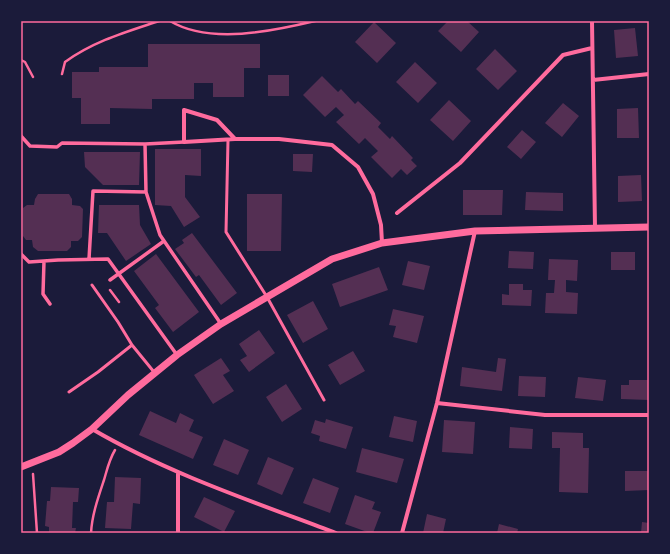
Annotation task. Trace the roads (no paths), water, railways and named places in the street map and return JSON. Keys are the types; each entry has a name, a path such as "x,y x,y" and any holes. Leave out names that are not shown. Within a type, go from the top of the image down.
{"street":[{"path":"592,21 595,228"},
{"path":"397,213 460,163 563,55 592,48"},
{"path":"593,80 649,74"},
{"path":"184,142 184,110 217,120 235,139"},
{"path":"21,136 30,146 57,147 62,143 145,144 235,139 279,139 332,145 358,167 373,194 381,225 382,243"},
{"path":"145,144 146,192 160,235 221,324"},
{"path":"89,259 93,191 146,192"},
{"path":"21,468 58,452 92,430 128,395 176,355 221,324 332,259 382,243 475,231 649,227"},
{"path":"402,533 437,403 475,231"},
{"path":"110,280 164,241"},
{"path":"21,254 29,262 108,259 176,355"},
{"path":"44,261 43,294 50,304"},
{"path":"437,403 545,415 649,414"},
{"path":"92,430 118,445 178,472 336,533"},
{"path":"178,472 178,533"}],"lane":[{"path":"228,140 226,232 267,297 324,400"},
{"path":"92,285 132,345 154,372"},
{"path":"69,392 98,372 132,345"}]}
